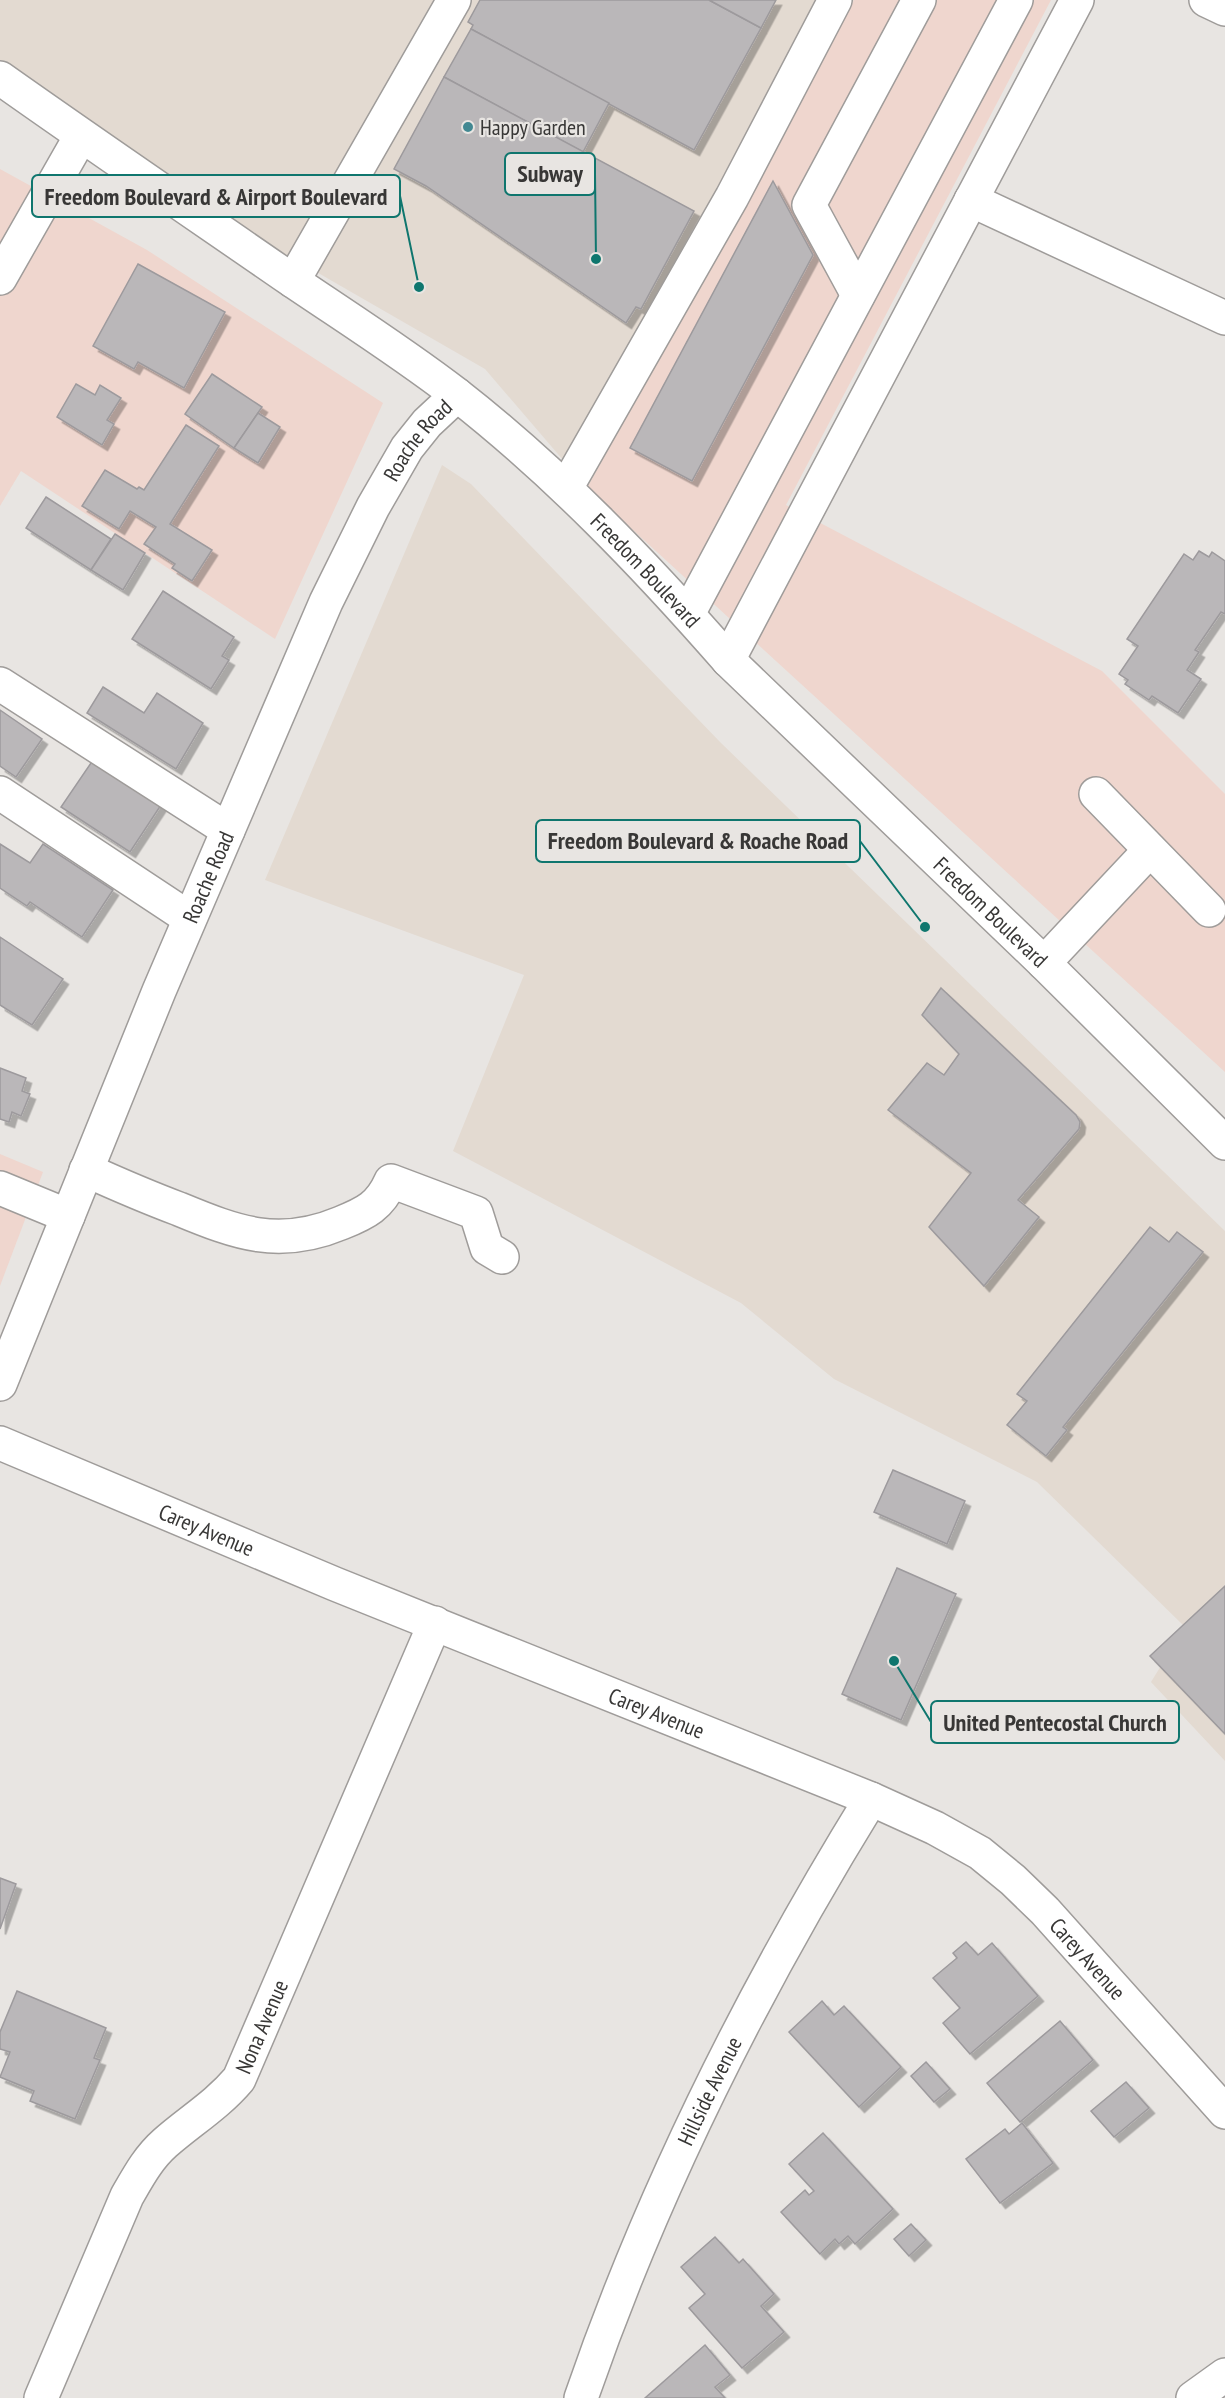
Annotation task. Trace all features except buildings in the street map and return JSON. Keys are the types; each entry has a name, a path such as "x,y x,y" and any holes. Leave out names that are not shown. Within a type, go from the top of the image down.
{"street":[{"path":"293,281 454,0"},
{"path":"566,488 732,197 835,0"},
{"path":"858,295 809,205 919,0"},
{"path":"687,614 1016,0"},
{"path":"728,660 1077,0"},
{"path":"1206,0 1225,9"},
{"name":"Freedom Boulevard","path":"0,78 81,136 390,345 457,395 566,488 728,660 1044,963 1225,1143"},
{"path":"1,274 81,136"},
{"path":"971,200 1225,318"},
{"name":"Roache Road","path":"0,1384 189,918 326,602 373,507 407,448 427,423 457,395"},
{"path":"0,684 228,830"},
{"path":"0,793 189,918"},
{"path":"1096,794 1209,910"},
{"path":"1044,963 1150,850"},
{"path":"86,1170 233,1231 275,1237 326,1229 349,1220 383,1199 391,1181 476,1213 487,1248 502,1257"},
{"path":"0,1188 68,1216"},
{"name":"Carey Avenue","path":"0,1443 435,1623 871,1799 935,1828 980,1853 1013,1880 1045,1911 1225,2112"},
{"name":"Nona Avenue","path":"41,2398 127,2196 143,2167 165,2144 223,2099 239,2079 435,1623"},
{"name":"Hillside Avenue","path":"580,2398 615,2299 693,2120 813,1893 871,1799"},
{"path":"1193,2398 1225,2375"}],"shaded area":[{"path":"0,0 854,0 587,488 485,369 155,179 0,64"},
{"path":"854,0 1051,0 786,505 1102,671 1225,794 1225,1072 587,488"},
{"path":"0,169 147,250 383,403 275,639 21,471 0,506"},
{"path":"442,465 471,484 721,743 1225,1231 1225,1761 1151,1682 1185,1627 1037,1482 834,1379 741,1303 453,1151 524,975 265,880"},
{"path":"0,1154 43,1172 0,1286"}],"place":[{"name":"Happy Garden","path":"468,127"},
{"name":"Subway","path":"596,259"},
{"name":"Freedom Boulevard & Airport Boulevard","path":"419,287"},
{"name":"Freedom Boulevard & Roache Road","path":"925,927"},
{"name":"United Pentecostal Church","path":"894,1661"}]}
